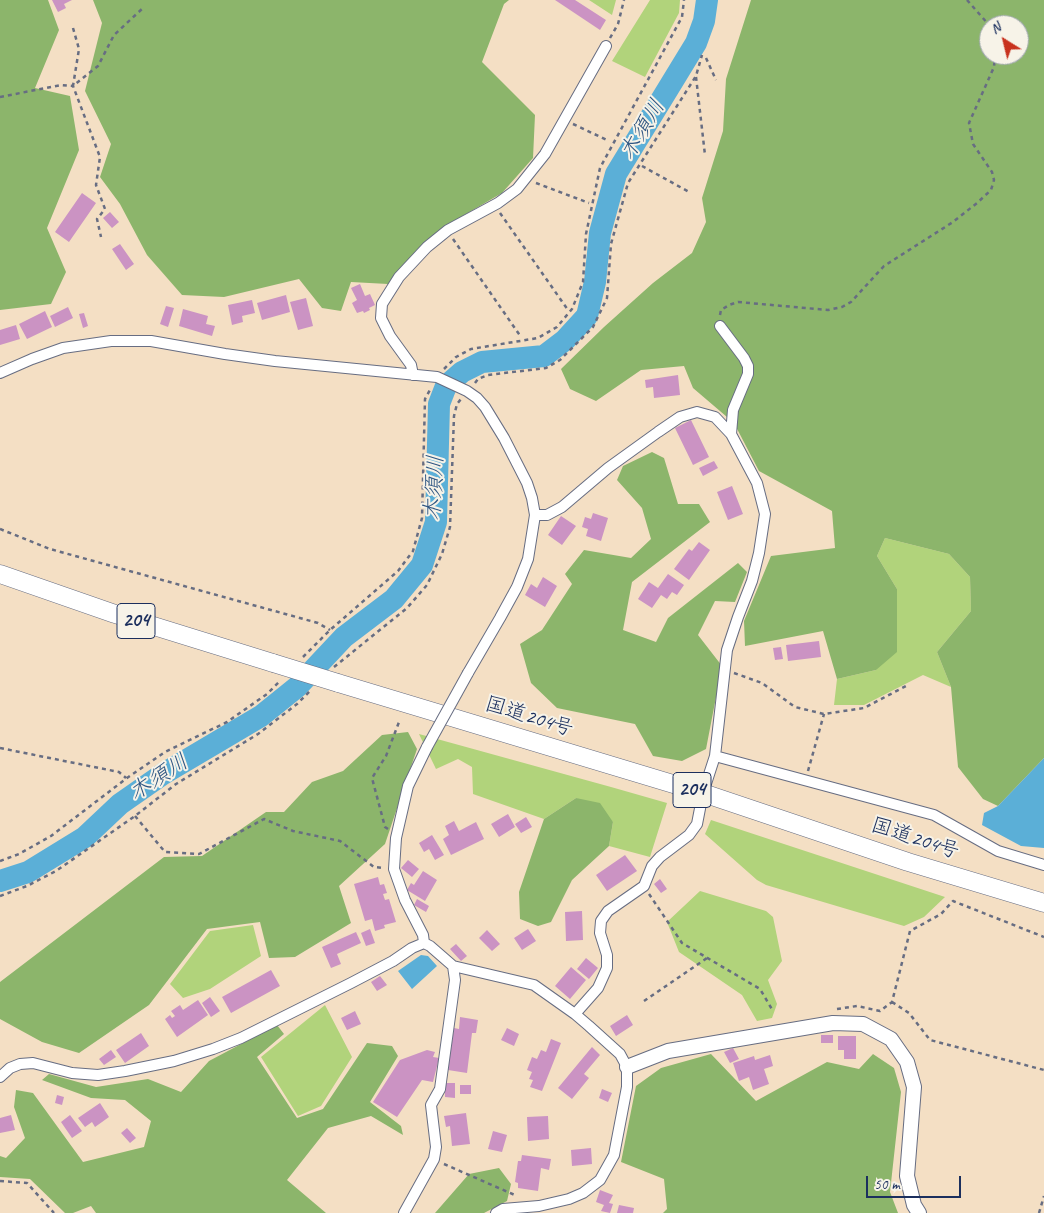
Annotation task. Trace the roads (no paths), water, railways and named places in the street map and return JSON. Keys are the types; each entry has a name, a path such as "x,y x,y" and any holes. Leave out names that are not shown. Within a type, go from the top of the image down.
{"highway":[{"name":"国道204号","path":"0,574 115,614 273,663 334,677 703,793 908,862 1044,903"}],"street":[{"path":"413,375 411,365 390,336 381,318 382,304 399,277 427,247 448,230 498,203 517,190 545,154 606,46"},
{"path":"720,326 748,366 748,374 733,410 731,434"},
{"path":"0,373 64,348 111,341 151,340 275,362 437,377 467,391 478,398 485,406 527,483 535,514 528,559 517,586 427,747 408,786 396,838 394,869 405,900 423,935 424,943"},
{"path":"535,514 547,515 562,507 608,468 680,417 697,412 714,417 731,434 757,483 765,514 759,553 752,581 727,650 715,756 703,793 697,824 689,835 660,856 652,866 644,886 608,911 600,921 600,933 607,955 607,968 598,988 575,1014"},
{"path":"715,756 934,815 998,851 1044,865"},
{"path":"0,1077 10,1068 33,1062 72,1074 125,1072 174,1061 213,1049 241,1038 351,983 424,943 453,966 534,985 575,1014 620,1054 627,1067 627,1087 614,1155 600,1180 583,1193 569,1199 539,1206 503,1209 496,1213"},
{"path":"404,1213 434,1159 436,1147 431,1105 440,1089 455,980 453,966"},
{"path":"627,1067 668,1051 833,1023 862,1024 891,1039 907,1062 914,1087 907,1176 914,1205 919,1213"}],"water":[{"path":"1044,758 1044,848 1021,846 982,825 984,813 998,806"},
{"path":"421,955 428,956 437,966 412,989 398,971"}],"waterway":[{"name":"木須川","path":"0,881 28,872 85,837 120,804 163,774 261,716 297,687 344,637 394,599 422,565 436,522 439,404 446,386 462,372 482,362 544,356 565,340 587,316 595,282 600,233 616,174 696,43 704,21 707,0"}]}
